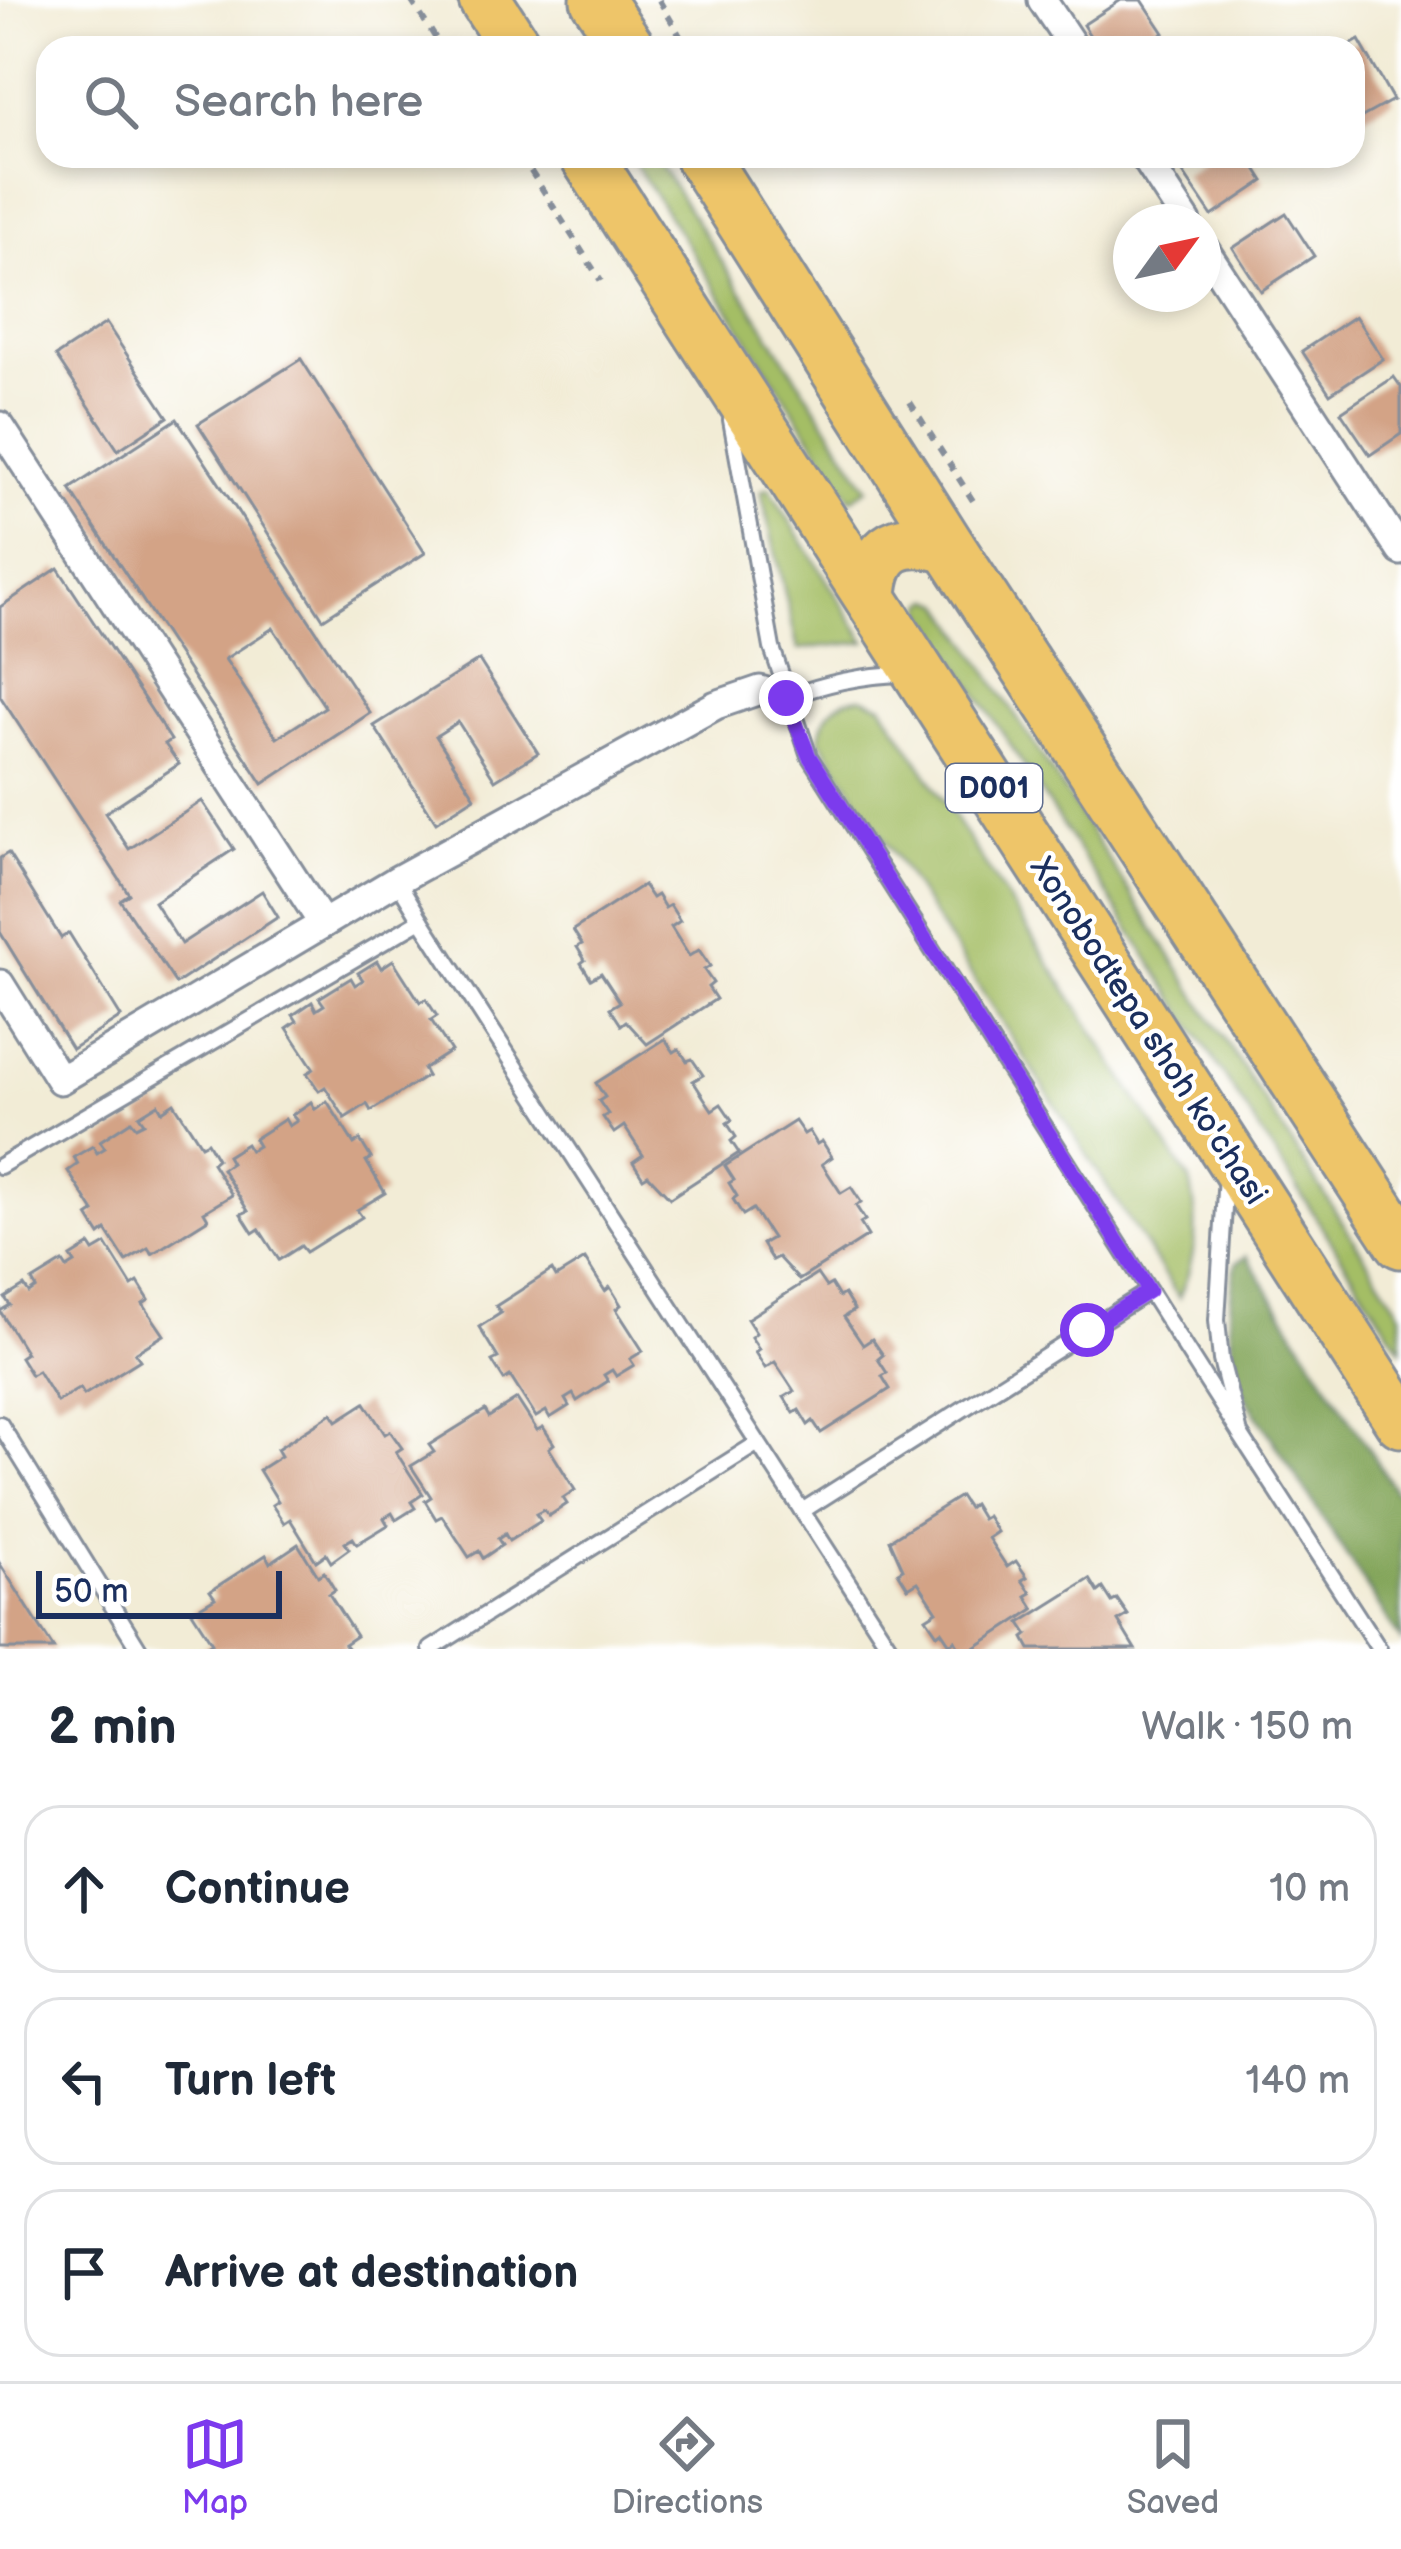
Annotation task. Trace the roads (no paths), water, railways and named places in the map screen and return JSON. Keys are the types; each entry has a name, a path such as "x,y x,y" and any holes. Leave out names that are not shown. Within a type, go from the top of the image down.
{"highway":[{"path":"485,0 508,36"},
{"path":"597,0 621,36"},
{"name":"Xonobodtepa shoh ko'chasi","path":"594,168 1401,1420"},
{"name":"D001","path":"709,168 1401,1242"},
{"path":"871,596 877,564 894,545 920,540 949,547"}],"street":[{"path":"1042,0 1066,36"},
{"path":"1152,168 1175,204"},
{"path":"1221,275 1401,551"},
{"path":"0,425 323,924"},
{"path":"0,984 60,1080 397,880 716,705 760,690 786,698"}],"lane":[{"path":"722,368 772,648 809,756 1379,1649"},
{"path":"786,698 821,684 865,675 920,674"},
{"path":"397,880 891,1649"},
{"path":"0,1166 421,920"},
{"path":"1228,1152 1216,1320 1240,1434"},
{"path":"802,1511 1149,1291"},
{"path":"0,1424 139,1649"},
{"path":"431,1649 758,1443"}]}
